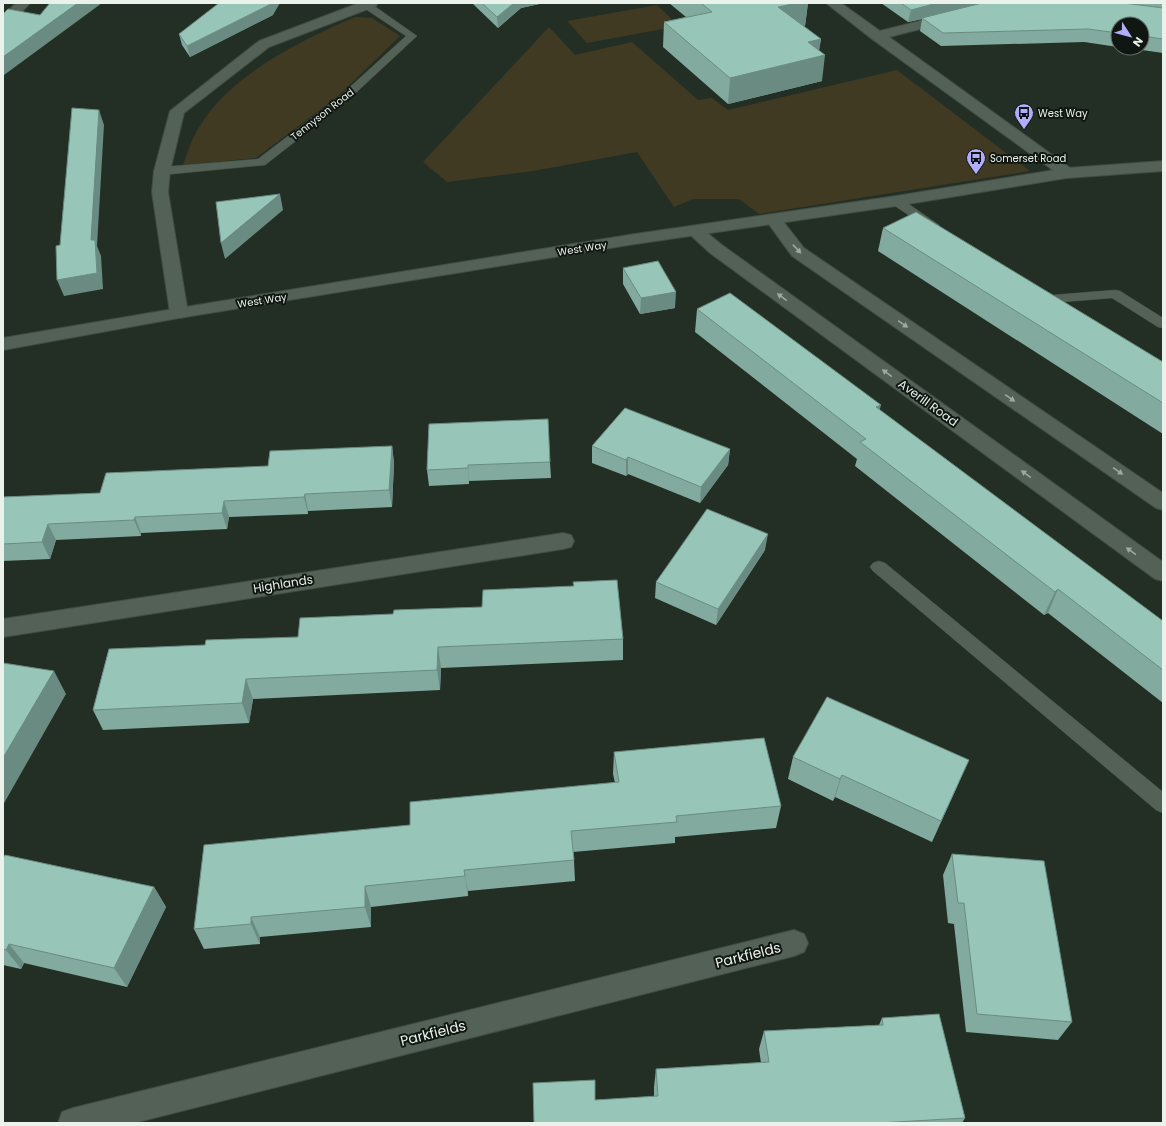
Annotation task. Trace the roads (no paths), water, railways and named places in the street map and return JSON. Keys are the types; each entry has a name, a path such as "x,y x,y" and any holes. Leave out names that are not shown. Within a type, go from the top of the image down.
{"street":[{"path":"3,24 23,3"},
{"path":"833,3 1067,173"},
{"path":"877,36 1006,3 1022,4"},
{"name":"Tennyson Road","path":"180,313 160,192 162,171 177,110 264,44 368,4"},
{"name":"West Way","path":"3,344 180,313 694,231 896,202 1067,173 1163,166"},
{"path":"773,219 798,252 1163,503"},
{"name":"Averill Road","path":"694,231 722,254 1163,573"},
{"name":"Highlands","path":"3,628 563,541"},
{"name":"Parkfields","path":"73,1123 794,943"}],"lane":[{"name":"Tennyson Road","path":"162,171 261,162 343,99 412,36 368,4"},
{"path":"896,202 943,231"},
{"path":"1030,286 1050,299 1116,294 1163,324"},
{"path":"879,567 1163,804"}],"place":[{"name":"West Way","path":"1024,130"},
{"name":"Somerset Road","path":"976,175"}]}
